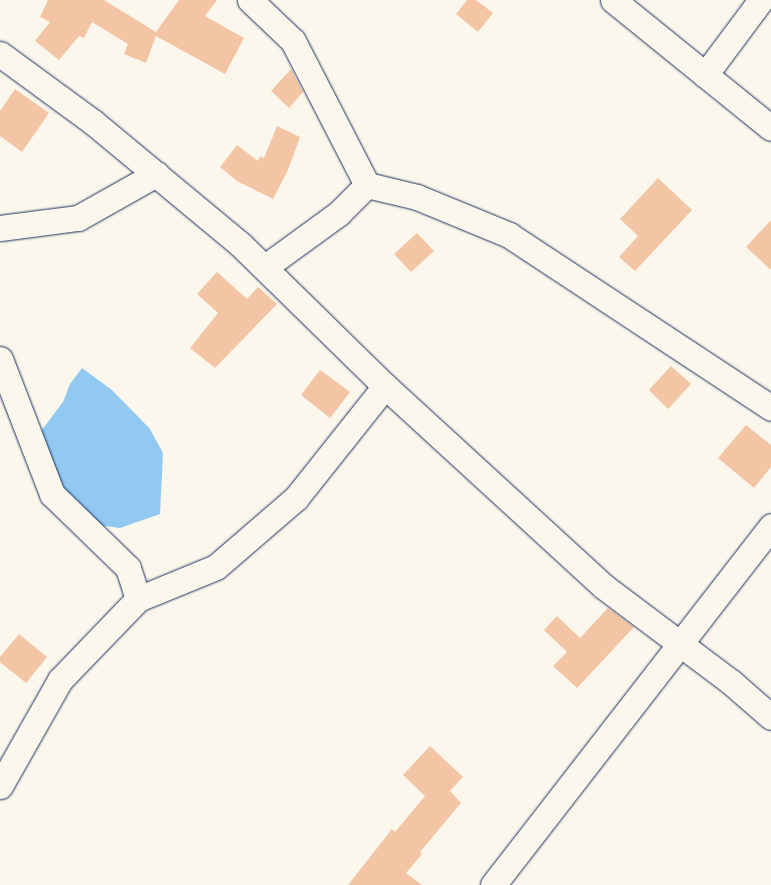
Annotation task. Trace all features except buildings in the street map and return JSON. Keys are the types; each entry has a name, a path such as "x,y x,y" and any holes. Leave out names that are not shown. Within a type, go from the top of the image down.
{"street":[{"path":"250,0 293,41 368,185 417,197 509,235 771,408"},
{"path":"613,0 771,128"},
{"path":"705,75 762,0"},
{"path":"0,54 93,122 265,267 385,386 603,586 731,682 771,717"},
{"path":"0,228 78,218 156,174"},
{"path":"265,267 339,213 368,185"},
{"path":"0,359 52,494 128,568 138,599"},
{"path":"0,786 60,680 138,599 216,567 296,498 385,386"},
{"path":"493,885 771,526"}],"water":[{"path":"82,368 112,390 150,429 163,453 160,514 120,528 98,525 75,509 35,439 63,402 70,384"}]}
